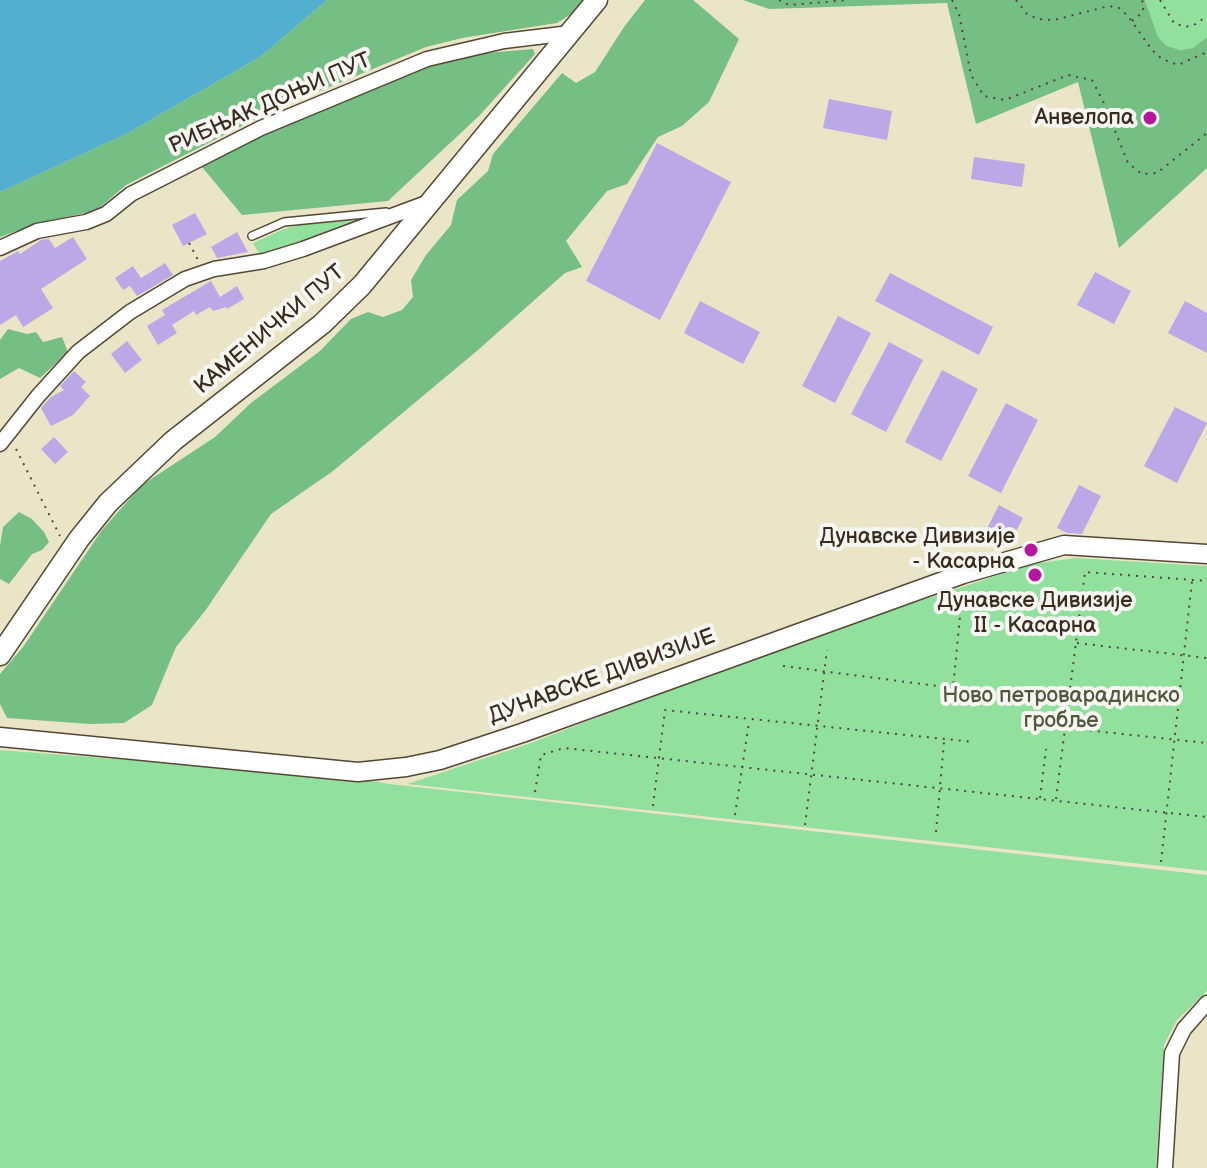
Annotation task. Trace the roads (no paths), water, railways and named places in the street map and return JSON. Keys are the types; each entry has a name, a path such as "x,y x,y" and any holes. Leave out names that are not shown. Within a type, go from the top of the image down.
{"main road":[{"name":"КАМЕНИЧКИ ПУТ","path":"0,655 79,539 108,503 173,441 322,324 362,285 597,0"}],"street":[{"name":"РИБЊАК ДОЊИ ПУТ","path":"0,248 37,231 86,222 106,214 131,194 261,128 427,59 504,41 570,33"},
{"path":"4,439 78,352 103,331 185,279 303,249 433,201"},
{"name":"ДУНАВСКЕ ДИВИЗИЈЕ","path":"0,737 358,772 406,767 440,760 522,733 963,574 1064,545 1207,554"},
{"path":"1165,1168 1172,1053 1184,1029 1207,1003"}],"lane":[{"path":"252,236 284,222 401,211"}],"water":[{"path":"0,0 327,0 260,57 126,134 0,192"}],"place":[{"name":"Анвелопа","path":"1150,118"},
{"name":"Дунавске Дивизије - Касарна","path":"1031,550"},
{"name":"Дунавске Дивизије II - Касарна","path":"1035,575"}],"park label":[{"name":"Ново петроварадинско гробље","path":"1061,708"}]}
